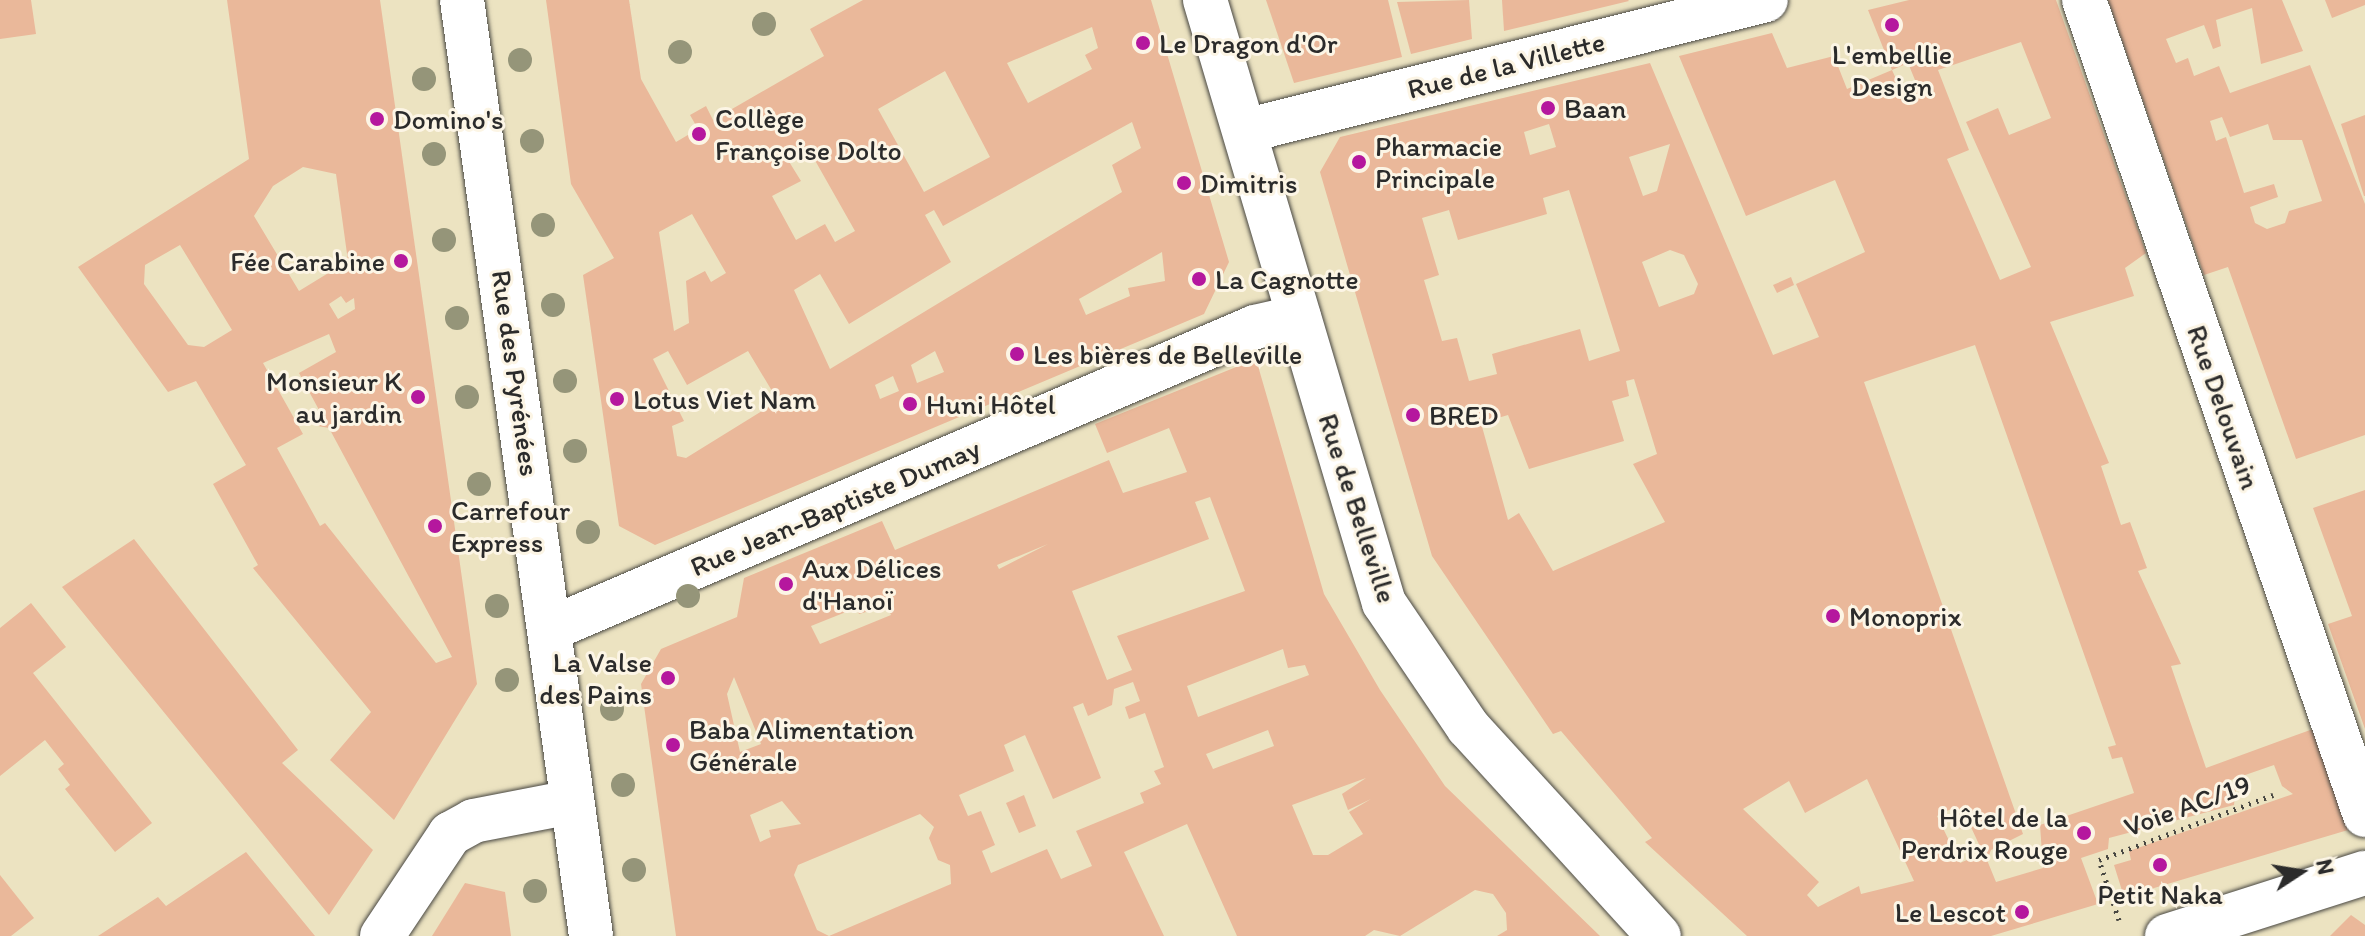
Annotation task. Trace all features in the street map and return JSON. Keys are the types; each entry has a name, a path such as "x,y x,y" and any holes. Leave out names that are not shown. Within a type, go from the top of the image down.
{"street":[{"name":"Rue des Pyrénées","path":"462,0 591,936"},
{"name":"Rue de Belleville","path":"1205,0 1384,603 1468,727 1659,936"},
{"name":"Rue de la Villette","path":"1245,131 1766,0"},
{"name":"Rue Delouvain","path":"2084,0 2365,815"},
{"name":"Rue Jean-Baptiste Dumay","path":"550,629 1255,327 1299,317"},
{"path":"382,936 450,834 473,821 572,802"},
{"path":"2167,936 2365,873"}],"path":[{"name":"Voie AC/19","path":"2124,936 2099,860 2273,795"}],"building":[{"path":"0,0 31,0 36,34 0,39"},
{"path":"227,0 380,0 477,684 394,820 330,760 371,712 253,568 258,565 213,484 246,465 196,381 168,392 78,267 249,159","holes":["303,167 336,174 348,261 299,291 254,216 273,186","180,245 232,330 204,347 188,345 144,284 145,265","341,296 346,303 354,298 355,309 338,319 329,304","329,334 336,352 299,373 325,421 318,426 329,428 452,657 436,663 325,523 320,526 277,448 303,434 263,363"]},
{"path":"546,0 629,0 641,79 676,142 698,129 690,115 706,106 713,120 824,56 810,29 863,0 1151,0 1229,262 1204,314 655,545 619,526 583,275 614,258 571,184","holes":["1092,27 1098,48 1085,55 1092,69 1028,103 1007,63","945,71 990,157 924,192 878,109","1132,122 1141,148 1112,165 1122,192 830,369 794,290 820,274 849,324 951,262 925,215 934,210 943,226","808,148 855,231 835,242 825,224 796,240 772,196 801,181 788,160","692,214 726,273 711,282 705,271 686,281 689,323 674,331 659,232","1162,252 1165,281 1128,288 1130,296 1086,315 1079,299","668,351 687,385 748,351 778,401 686,458 677,456 672,426 684,421 653,359","935,351 944,372 917,383 911,365","893,376 899,391 880,399 875,385"]},
{"path":"1266,0 1388,0 1402,57 1294,83"},
{"path":"1469,0 1472,39 1411,54 1397,2"},
{"path":"1502,0 1628,0 1629,1 1504,31"},
{"path":"1909,0 2056,0 2146,253 2125,268 2134,296 2050,322 2109,463 2101,466 2121,525 2130,522 2147,568 2138,571 2181,664 2171,666 2206,768 2313,729 2348,830 2124,897 2114,865 2131,860 2129,851 2293,794 2282,786 2274,765 2225,782 2228,789 2236,786 2234,805 2109,838 2108,849 2081,858 2098,904 1991,936 1747,936 1645,842 1652,838 1561,731 1553,734 1432,556 1320,172 1340,137 1650,63 1773,355 1819,337 1796,284 1865,252 1835,180 1746,216 1679,56 1772,33 1787,68 1834,56 1847,89 1892,70 1868,10","holes":["2021,42 2051,118 2009,135 1998,108 1966,122 2031,267 2000,280 1947,159 1969,150 1938,70","1908,63 1917,85 1902,92 1892,70","1549,124 1556,147 1530,155 1524,132","1670,144 1657,191 1643,196 1629,157","1569,190 1620,351 1589,361 1580,329 1492,354 1497,374 1469,381 1457,338 1442,341 1424,280 1439,275 1422,218 1449,210 1458,240 1547,214 1543,198","1670,250 1684,255 1698,284 1694,294 1659,307 1642,262","1975,345 2116,745 2108,747 2112,759 2122,757 2134,793 2040,825 2043,868 1996,882 1987,860 1991,850 2023,834 1864,382","1634,379 1657,454 1633,464 1665,522 1553,571 1519,513 1508,520 1481,423 1508,415 1529,469 1624,441 1612,401 1629,396 1626,381","1867,779 1914,881 1861,894 1859,886 1818,907 1807,895 1819,882 1743,809 1789,781 1805,813","1951,809 1960,829 1970,825 1983,853 1960,863 1937,816"]},
{"path":"2108,0 2282,0 2303,51 2261,64 2252,8 2216,20 2221,46 2213,49 2204,25 2166,39 2176,63 2188,58 2194,76 2219,66 2230,93 2310,65 2365,204 2365,435 2296,459 2228,267 2204,275","holes":["2222,117 2230,137 2268,124 2273,140 2302,140 2322,201 2289,211 2285,223 2267,229 2255,223 2250,207 2278,197 2274,184 2244,193 2226,137 2216,141 2210,121"]},
{"path":"2325,0 2365,0 2365,5 2332,18"},
{"path":"2365,115 2365,196 2364,196 2341,124"},
{"path":"1791,277 1794,285 1777,293 1773,285"},
{"path":"1256,359 1324,594 1380,690 1445,786 1600,936 1497,936 1507,930 1506,913 1493,894 1475,890 1400,936 1374,930 1365,936 1237,936 1187,824 1124,852 1164,936 829,936 676,936 641,684 661,649 737,617 744,578 882,521 895,550 1109,460 1123,493 1187,472 1169,428 1107,453 1095,424","holes":["1210,497 1245,591 1117,636 1132,670 1107,680 1072,591 1209,539 1195,502","1048,544 999,569 997,565","887,606 891,615 820,644 811,626 856,608 859,614","1283,649 1288,668 1305,665 1309,675 1198,717 1187,686","734,677 761,744 740,752 727,694","1133,682 1140,701 1125,707 1129,719 1145,713 1164,767 1154,771 1161,784 1140,793 1144,803 1076,831 1092,866 1061,879 1047,849 991,873 982,851 995,845 981,811 968,816 959,795 1014,771 1004,745 1025,735 1053,799 1101,778 1073,707 1083,703 1088,716 1112,705 1114,689","1268,730 1274,746 1213,769 1206,754","1366,778 1342,794 1348,810 1371,799 1349,812 1363,834 1328,855 1313,855 1292,805","782,801 801,824 769,830 771,837 760,842 750,815","920,814 934,827 929,838 938,860 950,865 951,884 829,936 817,930 794,875 798,865"]},
{"path":"2365,490 2365,729 2328,624 2352,616 2313,508"},
{"path":"134,539 298,750 282,763 373,850 329,915 62,587"},
{"path":"31,603 66,647 33,673 152,823 115,852 65,789 70,785 58,769 64,764 45,740 0,776 0,628"},
{"path":"1024,795 1036,826 1019,833 1006,803"},
{"path":"246,852 315,936 98,936 158,897 166,906"},
{"path":"0,875 34,918 11,936 0,936"},
{"path":"465,883 505,892 511,936 432,936"},
{"path":"2351,915 2365,925 2365,936 2330,936"}],"place":[{"name":"L'embellie Design","path":"1892,25"},
{"name":"Le Dragon d'Or","path":"1143,43"},
{"name":"Baan","path":"1548,108"},
{"name":"Domino's","path":"377,119"},
{"name":"Collège Françoise Dolto","path":"699,134"},
{"name":"Pharmacie Principale","path":"1359,162"},
{"name":"Dimitris","path":"1184,183"},
{"name":"Fée Carabine","path":"401,261"},
{"name":"La Cagnotte","path":"1199,279"},
{"name":"Les bières de Belleville","path":"1017,354"},
{"name":"Monsieur K au jardin","path":"418,397"},
{"name":"Lotus Viet Nam","path":"617,399"},
{"name":"Huni Hôtel","path":"910,404"},
{"name":"BRED","path":"1413,415"},
{"name":"Carrefour Express","path":"435,526"},
{"name":"Aux Délices d'Hanoï","path":"786,584"},
{"name":"Monoprix","path":"1833,616"},
{"name":"La Valse des Pains","path":"668,678"},
{"name":"Baba Alimentation Générale","path":"673,745"},
{"name":"Hôtel de la Perdrix Rouge","path":"2084,833"},
{"name":"Petit Naka","path":"2160,865"},
{"name":"Le Lescot","path":"2022,912"}]}
